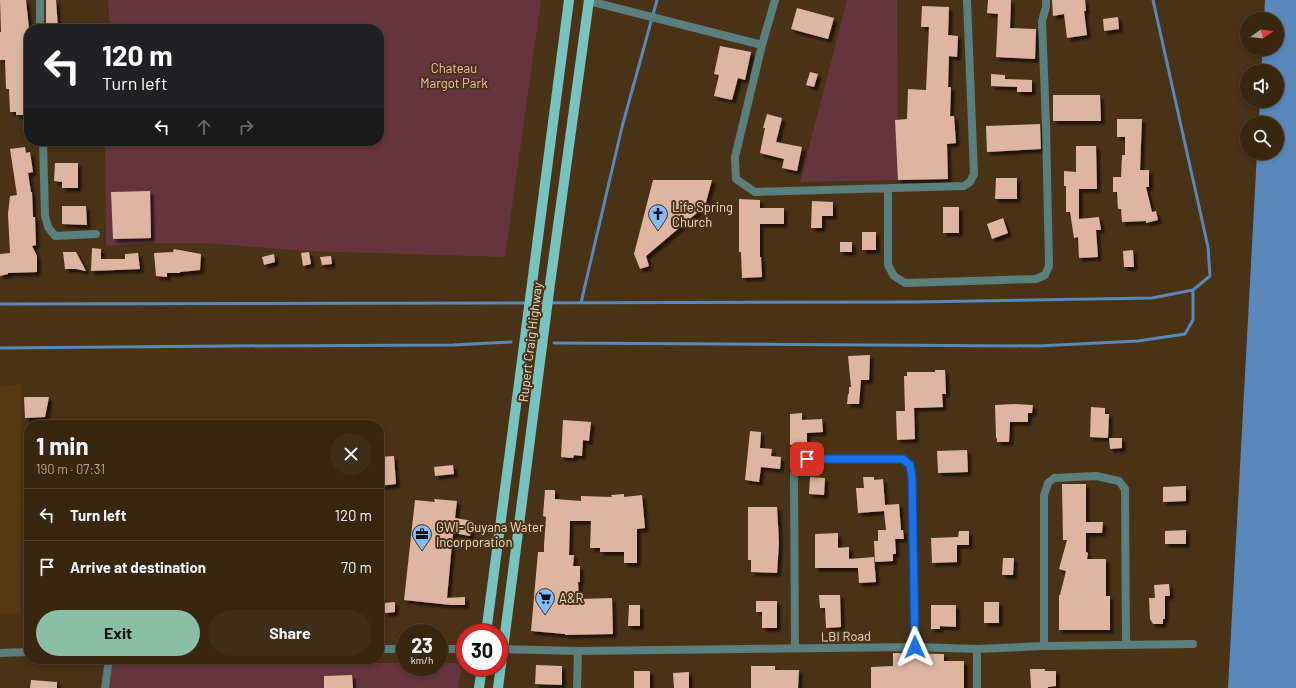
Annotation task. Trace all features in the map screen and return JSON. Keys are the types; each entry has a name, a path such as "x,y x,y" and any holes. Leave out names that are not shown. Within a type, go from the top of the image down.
{"main road":[{"name":"Rupert Craig Highway","path":"487,624 569,0"},
{"name":"Rupert Craig Highway","path":"504,624 589,0"},
{"path":"479,688 481,676"},
{"name":"Rupert Craig Highway","path":"498,688 499,676"}],"street":[{"path":"40,0 40,24"},
{"path":"589,0 762,45"},
{"path":"775,0 762,45 735,157 736,179 755,192 964,186 970,182 974,174 967,0"},
{"path":"888,189 888,265 894,276 905,283 1036,279 1045,275 1049,266 1042,21 1046,7 1046,0"},
{"path":"43,146 45,216 48,227 56,236 96,234"},
{"path":"795,649 794,474 799,463 807,459 903,459 910,465 912,477 915,647"},
{"path":"1044,646 1044,495 1048,483 1054,478 1096,476 1119,481 1125,489 1126,645"},
{"name":"LBI Road","path":"508,649 578,651 915,647 977,649 1044,646 1193,644"},
{"path":"384,649 396,649"},
{"path":"977,649 977,688"},
{"path":"577,688 578,651"},
{"path":"0,653 24,652"},
{"path":"105,688 108,664"}],"shaded area":[{"path":"21,385 20,614 0,614 0,386"}],"green space":[{"name":"Chateau Margot Park","path":"108,0 541,0 505,257 306,251 205,243 152,243 106,246 105,146 384,146 384,24 110,24"},
{"path":"847,0 897,0 898,180 800,182"},
{"path":"396,663 396,676 448,676 448,663 456,663 456,676 460,676 458,688 109,688 112,664"}],"water":[{"path":"1265,0 1296,0 1296,688 1228,688 1257,160 1284,160 1284,116 1259,116 1260,108 1284,108 1284,64 1262,64 1262,56 1284,56 1284,12 1264,12"}],"building":[{"path":"0,0 26,0 28,24 24,24 24,115 16,115 16,112 10,112 9,89 6,89 5,60 0,60"},
{"path":"46,0 56,0 58,24 46,24"},
{"path":"988,0 1011,0 1010,28 1036,29 1035,59 996,57 998,14 987,13"},
{"path":"1052,0 1085,0 1086,11 1084,11 1087,35 1067,38 1064,14 1053,16"},
{"path":"922,6 949,7 948,35 958,36 957,57 949,56 948,87 951,87 950,116 954,116 956,143 947,144 948,179 898,180 895,120 907,119 908,89 926,90 929,27 921,27"},
{"path":"797,8 834,18 828,39 791,29"},
{"path":"1118,17 1119,29 1104,31 1103,19"},
{"path":"720,46 751,52 745,80 738,78 732,100 714,96 719,75 714,74"},
{"path":"810,72 818,74 814,87 806,85"},
{"path":"991,74 1005,75 1005,79 1032,80 1032,92 1017,92 1017,87 991,86"},
{"path":"1053,95 1100,95 1101,121 1053,121"},
{"path":"767,114 782,118 776,142 802,147 797,171 782,168 784,159 760,153 765,128 763,128"},
{"path":"1117,119 1142,119 1140,170 1149,170 1149,187 1146,187 1152,212 1156,211 1158,220 1146,223 1146,221 1122,222 1121,209 1118,209 1117,192 1113,192 1113,177 1121,177 1122,155 1125,155 1125,137 1117,137"},
{"path":"1040,124 1041,149 987,152 986,126"},
{"path":"1076,146 1096,146 1097,189 1079,189 1079,219 1099,217 1101,230 1096,230 1098,257 1079,258 1078,237 1074,238 1070,212 1066,212 1066,186 1064,186 1064,171 1076,172"},
{"path":"25,147 26,153 30,152 33,172 28,173 32,192 33,217 35,217 36,245 32,246 37,256 37,272 8,273 0,276 0,254 10,253 8,214 10,196 17,195 10,149"},
{"path":"55,163 78,163 78,188 62,188 62,182 54,181"},
{"path":"996,178 1017,178 1017,199 995,199"},
{"name":"Life Spring Church","path":"653,180 712,180 705,206 646,256 649,266 640,269 634,254"},
{"path":"150,191 151,238 113,239 111,192"},
{"path":"739,199 760,200 760,208 784,208 784,224 760,224 760,257 762,277 742,278 741,252 739,252"},
{"path":"812,201 833,202 833,216 822,216 822,228 811,228"},
{"path":"62,206 86,206 87,225 62,224"},
{"path":"943,207 959,207 959,233 943,233"},
{"path":"1003,218 1008,233 992,239 987,224"},
{"path":"862,232 876,232 876,250 862,250"},
{"path":"840,242 852,242 852,252 840,252"},
{"path":"92,248 101,249 101,259 125,259 125,254 138,253 140,269 91,271"},
{"path":"174,249 201,254 200,270 167,273 167,277 156,276 154,253 173,252"},
{"path":"1133,250 1134,267 1124,267 1123,251"},
{"path":"63,252 76,252 86,271 65,269"},
{"path":"309,252 311,264 303,266 301,253"},
{"path":"274,254 275,262 264,265 262,257"},
{"path":"331,256 332,264 322,265 320,257"},
{"path":"870,355 869,380 861,380 859,404 847,404 849,387 851,387 848,356"},
{"path":"935,370 945,370 946,394 942,394 943,407 914,408 915,439 897,440 896,411 905,411 904,376 907,376 907,372 935,372"},
{"path":"24,397 49,397 45,417 25,418"},
{"path":"995,405 1033,405 1032,413 1028,413 1028,422 1010,422 1009,442 997,442"},
{"path":"1091,407 1105,408 1105,414 1109,414 1108,438 1090,437"},
{"path":"802,413 802,420 822,419 823,432 807,433 807,445 790,445 790,414"},
{"path":"563,420 591,422 589,441 583,440 582,456 574,455 573,458 561,457"},
{"path":"750,431 761,432 760,448 772,449 771,456 781,457 780,469 761,467 759,482 745,480"},
{"path":"1109,438 1122,438 1122,448 1110,449"},
{"path":"967,450 968,472 938,473 937,451"},
{"path":"394,456 396,484 384,485 384,457"},
{"path":"453,465 454,474 435,476 434,467"},
{"path":"810,477 825,478 824,495 809,494"},
{"path":"863,477 874,477 874,480 883,479 885,505 899,504 901,530 903,530 904,539 895,539 896,554 893,554 893,561 875,562 874,541 878,541 878,530 886,530 884,511 858,513 856,488 864,488"},
{"path":"1062,484 1086,484 1086,522 1103,522 1102,533 1086,533 1086,552 1088,553 1087,559 1106,559 1106,596 1110,596 1110,630 1059,630 1059,595 1066,571 1059,569 1067,540 1063,540"},
{"path":"1186,486 1186,501 1163,502 1163,487"},
{"path":"545,490 555,490 555,499 581,501 581,496 612,497 611,495 624,494 624,497 642,495 645,528 637,529 637,563 624,563 624,552 600,552 600,548 590,548 591,521 570,521 569,555 574,555 573,566 580,566 580,582 578,582 579,599 612,598 613,634 565,635 531,631 538,552 544,552 546,517 543,516"},
{"path":"434,499 457,501 455,518 473,521 470,536 453,533 447,598 465,597 465,605 404,600 415,500 435,502"},
{"path":"748,507 777,507 779,542 777,573 751,572 751,560 748,560"},
{"path":"1186,530 1186,544 1165,544 1165,531"},
{"path":"959,531 969,531 969,545 957,545 957,562 932,563 931,538 958,537"},
{"path":"838,533 838,548 849,547 849,559 874,557 876,582 859,583 858,568 815,568 815,534"},
{"path":"1003,558 1014,558 1013,575 1002,575"},
{"path":"1169,584 1170,596 1165,596 1165,619 1163,619 1163,624 1153,624 1150,619 1149,598 1155,598 1154,585"},
{"path":"819,595 840,595 841,627 826,628 825,608 820,608"},
{"path":"756,601 777,601 777,628 762,628 762,612 756,612"},
{"path":"395,602 395,612 385,613 384,603"},
{"path":"984,602 999,602 999,623 984,623"},
{"path":"629,605 640,605 640,626 628,626"},
{"path":"931,605 956,605 956,627 940,626 940,629 931,629"},
{"path":"893,653 944,654 944,661 964,661 964,688 871,688 871,667 893,666"},
{"path":"536,665 562,666 562,685 535,684"},
{"path":"751,666 775,666 775,670 799,670 798,688 751,688"},
{"path":"1030,669 1056,671 1056,686 1048,688 1031,688"},
{"path":"634,671 650,671 650,688 634,688"},
{"path":"689,672 689,688 674,688 673,673"},
{"path":"352,675 353,688 324,688 324,676"},
{"path":"31,680 57,682 57,688 30,688"}],"waterway":[{"path":"581,303 622,127 657,0"},
{"path":"0,304 917,302 1152,298 1193,290 1210,276 1208,247 1153,0"},
{"path":"554,343 1038,346 1138,341 1185,334 1193,320 1193,290"},
{"path":"0,348 453,345 511,342"}],"place":[{"name":"Life Spring Church","path":"658,231"},
{"name":"GWI- Guyana Water Incorporation","path":"422,551"},
{"name":"A&R","path":"545,615"}],"route":[{"path":"807,459 903,459 910,465 912,477 915,647"}]}
